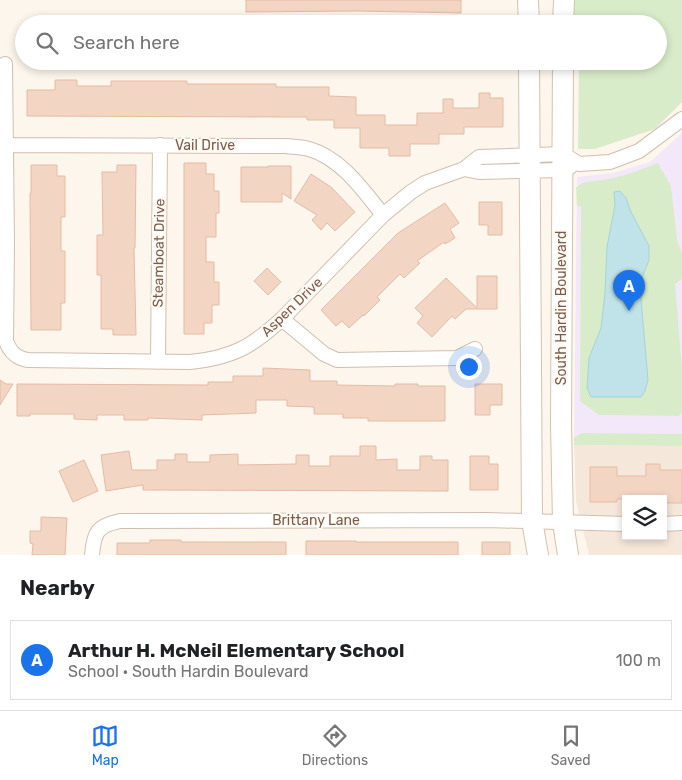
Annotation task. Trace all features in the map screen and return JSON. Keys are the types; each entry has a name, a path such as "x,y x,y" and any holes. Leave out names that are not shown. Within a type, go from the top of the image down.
{"main road":[{"path":"528,0 528,15"},
{"path":"563,15 564,0"},
{"path":"528,70 532,521 538,555"},
{"name":"South Hardin Boulevard","path":"563,70 568,163 560,424 563,522 568,555"}],"street":[{"path":"3,145 5,64"},
{"name":"Aspen Drive","path":"3,145 6,341 10,351 22,359 28,360 158,362 212,360 232,354 251,344 282,319 383,215 400,199 425,184 464,169 479,157 529,162 610,162 639,151 682,119"},
{"name":"Vail Drive","path":"3,145 286,146 308,148 322,154 342,169 359,185 383,215"},
{"name":"Steamboat Drive","path":"158,362 160,145"},
{"path":"282,319 317,349 337,360 457,358 475,349"},
{"name":"Brittany Lane","path":"92,555 96,534 101,526 120,521 532,521 622,524"},
{"path":"667,524 682,524"}],"shaded area":[{"path":"682,133 682,446 574,445 577,177 613,173 650,162"},
{"path":"574,445 682,446 682,555 589,555 576,501"}],"green space":[{"path":"572,0 682,0 682,102 655,129 595,149 578,149 579,70 667,70 667,15 571,15"},
{"path":"658,163 671,186 677,240 682,254 682,279 675,284 682,369 682,412 679,416 599,415 580,401 581,206 577,206 576,187 587,182 638,171"},
{"path":"582,433 682,434 682,446 574,445 574,438"}],"water":[{"path":"620,191 626,198 631,212 649,246 649,260 642,278 641,299 648,380 641,397 591,397 587,388 589,358 601,328 607,247 615,205 614,192"}],"building":[{"path":"246,0 461,0 461,13 358,11 246,12"},
{"path":"55,80 77,80 77,86 111,86 111,81 187,81 187,84 276,84 276,87 329,87 329,96 356,97 356,115 385,115 385,125 417,125 417,113 443,113 443,99 453,99 453,108 479,108 479,93 490,93 490,98 503,98 503,127 464,127 464,134 439,134 439,144 410,144 410,156 389,156 389,148 360,148 360,128 334,128 334,120 307,120 307,117 27,116 27,90 55,90"},
{"path":"184,163 206,163 206,174 214,174 214,191 219,191 219,213 216,213 216,237 206,237 206,262 214,262 214,282 219,282 219,305 212,305 212,323 204,323 204,334 184,334"},
{"path":"31,165 57,165 57,176 65,176 65,217 61,217 61,251 65,251 65,303 61,303 61,330 31,330"},
{"path":"117,165 136,165 134,248 136,335 113,335 113,329 101,329 101,275 97,275 97,235 103,235 102,172 117,172"},
{"path":"291,166 291,199 282,193 282,202 241,202 241,167"},
{"path":"311,174 331,187 355,212 335,231 327,223 321,230 312,220 317,215 294,201"},
{"path":"479,202 502,202 502,235 488,235 488,225 479,225"},
{"path":"445,203 459,223 450,229 455,238 445,244 444,242 417,261 420,263 404,278 400,274 377,297 380,300 349,328 342,321 336,326 321,310 398,233"},
{"path":"267,268 281,282 268,295 254,281"},
{"path":"477,276 497,276 497,309 466,309 455,319 452,316 432,337 417,323 423,316 415,308 446,278 477,308"},
{"path":"263,368 310,370 310,381 337,381 337,385 395,386 395,384 418,384 418,386 445,386 445,421 368,421 368,418 343,418 343,414 314,414 314,407 287,406 287,400 256,400 256,413 202,415 202,420 148,418 148,420 124,420 124,415 97,415 97,420 74,419 74,414 30,414 30,416 17,416 17,384 208,385 208,382 233,382 233,376 263,376"},
{"path":"0,380 6,384 13,384 0,405"},
{"path":"475,384 502,384 502,405 490,405 490,415 475,415"},
{"path":"360,446 376,446 376,460 397,459 397,470 420,470 420,456 432,456 432,460 448,460 448,491 143,490 143,485 106,491 101,455 129,451 132,470 157,470 157,460 175,460 175,454 187,454 187,462 210,462 210,455 238,454 238,465 296,464 296,455 309,455 309,466 330,466 330,456 360,456"},
{"path":"470,456 489,456 489,464 498,464 498,490 470,490"},
{"path":"84,460 98,491 73,502 59,471"},
{"path":"646,464 660,464 660,470 682,470 682,503 667,503 667,495 622,495 622,499 617,499 617,502 590,502 590,467 617,467 617,476 646,476"},
{"path":"41,517 67,518 65,555 32,555 33,544 30,543 30,531 41,531"},
{"path":"150,540 181,540 181,542 286,542 286,555 117,555 117,543 150,543"},
{"path":"306,541 458,542 458,555 306,555"},
{"path":"482,542 510,542 510,555 482,555"}],"place":[{"name":"Arthur H. McNeil Elementary School","path":"629,311"}]}
